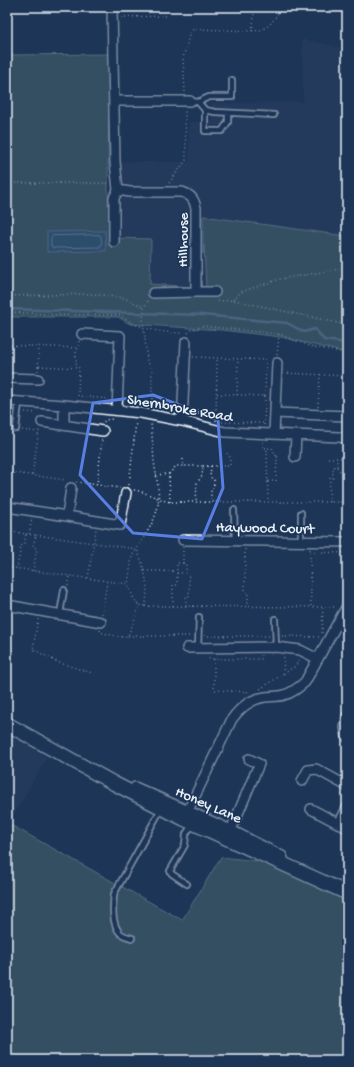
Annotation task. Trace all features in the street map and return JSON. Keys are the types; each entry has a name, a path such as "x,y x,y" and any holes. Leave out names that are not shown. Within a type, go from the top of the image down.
{"street":[{"path":"112,7 117,186 114,198 114,242"},
{"path":"115,101 191,101"},
{"name":"Hillhouse","path":"117,186 130,192 182,192 190,194 194,200 196,208 196,292"},
{"path":"151,296 196,292 213,297"},
{"path":"82,334 120,336 117,410"},
{"path":"182,421 187,338"},
{"path":"274,434 277,361"},
{"path":"7,378 38,380"},
{"name":"Shernbroke Road","path":"8,406 19,402 117,410 151,419 182,421 225,432 339,437 347,439"},
{"path":"64,405 64,425"},
{"path":"275,413 347,416"},
{"path":"40,424 64,425 103,431"},
{"path":"295,457 296,435"},
{"path":"67,516 71,488"},
{"path":"7,507 120,525 126,491"},
{"name":"Haywood Court","path":"183,540 347,542"},
{"path":"7,605 101,622"},
{"path":"188,818 232,719 240,709 250,701 263,697 283,695 296,690 305,682 347,606"},
{"path":"187,648 280,648 300,650 318,659"},
{"path":"347,716 345,728 347,737"},
{"name":"Honey Lane","path":"7,724 115,784 162,808 188,818 231,830 282,856 284,864"},
{"path":"231,830 259,764 249,759"},
{"path":"302,781 308,770 316,769 347,786"},
{"name":"Honey Lane","path":"115,784 122,782 188,818 347,893"},
{"path":"311,809 343,826 347,808"}],"lane":[{"path":"191,101 209,97 232,97 232,80"},
{"path":"191,101 205,110 228,113 274,115"},
{"path":"205,110 205,131 222,131 228,122 228,113"},
{"path":"16,429 19,402"},
{"path":"234,510 235,541"},
{"path":"301,513 306,541"},
{"path":"60,614 64,590"},
{"path":"199,617 198,636 202,648"},
{"path":"276,619 276,636 280,648"},
{"path":"132,938 120,933 115,923 113,908 114,894 162,808"},
{"path":"188,818 185,845 170,871 172,874 188,884"}],"path":[{"path":"252,31 254,17 253,7"},
{"path":"166,192 166,187 186,160 191,101 183,58 190,32 194,29 259,31 273,22 282,7"},
{"path":"112,17 167,16"},
{"path":"7,183 117,186"},
{"path":"234,300 241,292 280,279 347,268"},
{"path":"7,296 92,294 124,298 144,307"},
{"path":"151,296 144,307 143,319 147,360 152,371 151,419 158,500 157,511 150,529 132,556 128,584 138,605 248,607 347,606"},
{"path":"213,297 234,300 347,325"},
{"path":"7,312 56,315 120,315 123,318 144,328 174,333 187,338 190,330 203,326 279,334 312,347 347,353"},
{"path":"82,334 80,334 78,348 76,351 76,364 79,368 78,396 117,399"},
{"path":"185,357 277,361 279,334"},
{"path":"7,345 78,348"},
{"path":"38,380 40,346"},
{"path":"217,358 216,422 264,423"},
{"path":"237,395 238,359"},
{"path":"266,360 263,448 272,448 277,457 276,481 268,481"},
{"path":"39,366 79,368"},
{"path":"276,373 347,376"},
{"path":"318,414 320,374"},
{"path":"217,394 264,396"},
{"path":"36,413 37,403"},
{"path":"7,420 8,406"},
{"path":"97,485 105,420 115,419 117,410"},
{"path":"136,422 128,489 142,491 158,500 170,502 347,502 346,478 342,478 342,474 337,467 337,458"},
{"path":"32,475 40,424"},
{"path":"16,429 38,432"},
{"path":"267,448 268,502"},
{"path":"156,475 168,474 176,466 230,466 230,457 226,452"},
{"path":"183,455 183,466"},
{"path":"328,458 347,458"},
{"path":"196,502 197,483 202,476 203,466"},
{"path":"211,466 210,477 214,480 214,487 211,490 211,502"},
{"path":"329,502 330,477 333,478 333,467 337,467"},
{"path":"7,472 97,485 126,491"},
{"path":"168,474 170,502"},
{"path":"29,534 33,511"},
{"path":"88,579 97,521"},
{"path":"7,531 137,549"},
{"path":"17,569 21,546 24,544 26,534"},
{"path":"33,571 37,550 34,546 36,535"},
{"path":"183,540 183,563 186,564 186,573 189,577 189,596 186,596 186,606"},
{"path":"245,541 245,592 248,592 248,607"},
{"path":"306,541 310,552 311,607"},
{"path":"137,549 144,571 147,598 145,606"},
{"path":"310,552 347,553"},
{"path":"173,606 173,585 177,585 177,563 183,563"},
{"path":"7,567 128,584"},
{"path":"144,571 186,573"},
{"path":"64,590 68,585 70,576"},
{"path":"108,581 100,632 120,638 128,636 322,637 322,607"},
{"path":"128,636 140,605"},
{"path":"39,611 33,649 57,662 92,673"},
{"path":"202,648 206,658 260,659 261,647"},
{"path":"280,648 283,674"},
{"path":"259,690 294,667 306,653"},
{"path":"214,659 214,690 252,692 257,699"}],"highlighted area":[{"path":"153,395 218,420 223,488 202,539 133,533 80,475 93,403"}],"shaded area":[{"path":"302,39 347,49 347,256 204,242 206,288 150,284 151,240 118,239 121,162 189,162 189,122 211,122 211,103 303,102"},
{"path":"7,733 47,757 7,827"}],"green space":[{"path":"109,54 108,187 110,238 151,239 150,284 206,288 204,245 203,254 203,216 346,236 347,353 281,337 221,330 130,324 118,317 7,317 7,55"},
{"path":"9,824 182,920 221,857 285,864 347,895 347,1060 7,1060 7,827"}],"water":[{"path":"105,231 106,251 47,252 47,232"}],"waterway":[{"path":"7,309 202,315 287,323 304,332 315,329 324,340 347,343"}]}
